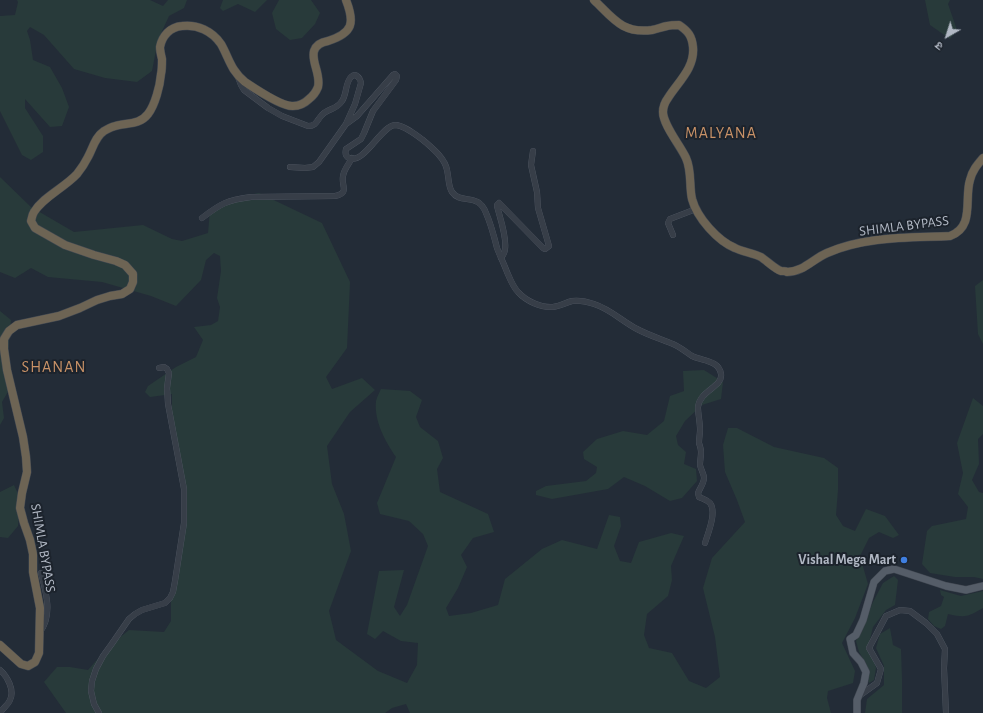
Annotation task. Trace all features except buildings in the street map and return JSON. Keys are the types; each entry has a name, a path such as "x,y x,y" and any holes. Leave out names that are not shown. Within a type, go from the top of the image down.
{"highway":[{"name":"SHIMLA BYPASS","path":"0,645 21,664 28,666 35,662 39,653 40,632 40,608 33,572 30,540 20,508 27,472 26,457 23,437 7,370 4,339 9,331 17,325 59,316 98,300 122,294 130,289 133,282 133,274 125,265 65,245 35,228 31,221 33,213 41,203 82,168 102,132 112,126 140,122 147,116 152,107 161,75 162,61 160,48 163,38 169,30 181,26 196,26 209,31 220,43 237,75 268,96 283,104 293,106 305,103 314,95 318,87 318,75 314,58 314,51 317,46 322,42 340,36 350,27 351,19 346,0"},
{"name":"SHIMLA BYPASS","path":"594,0 617,23 626,28 651,30 679,25 687,31 692,42 692,60 688,70 664,104 663,113 666,122 684,152 688,164 692,199 702,220 721,240 735,248 760,257 781,271 792,272 806,266 815,259 827,253 852,245 900,238 950,236 956,234 963,227 965,221 970,179 975,168 983,158"}],"main road":[{"path":"857,713 857,700 864,683 866,672 861,662 853,653 850,639 856,635 863,620 874,582 886,571 894,569 946,586 966,590 983,586"}],"street":[{"path":"346,124 357,116 395,74 397,76 396,80 373,111 360,139 346,149 346,156 349,158 358,157 371,146 386,128 394,125 407,129 423,140 440,156 445,163 453,194 458,197 473,200 484,208 501,258 510,279 518,292 536,304 543,306 559,306 573,301 582,301 594,304 604,308 638,330 718,366 721,379 704,395 698,406 700,430 699,443 701,451 700,465 704,479 698,495 709,503 713,511 705,543"},
{"path":"237,75 244,90 273,112 302,124 312,126 324,113 339,105 343,100 350,78 353,76 359,77 361,83 355,104 346,124 319,162 313,167 290,167"},
{"path":"501,258 505,251 505,246 497,206 499,203 540,245 545,249 549,246 538,208 537,192 531,165 533,151"},
{"path":"202,218 227,201 238,198 340,195 343,193 344,189 342,177 352,158"},
{"path":"674,235 668,223 670,218 696,209"},
{"path":"99,713 94,704 91,691 92,681 96,669 103,656 128,619 142,610 166,603 173,592 175,581 184,523 184,489 168,404 167,388 169,373 164,367 159,368"},
{"path":"40,632 46,623 48,606 41,573"},
{"path":"859,696 877,683 881,669 870,648 886,616 900,610 910,611 938,634 945,649 944,668 946,713"},
{"path":"0,670 8,681 12,698 0,713"}],"shaded area":[{"path":"17,0 150,0 163,6 168,0 187,0 184,8 169,16 158,40 152,71 137,82 105,78 74,69 44,35 30,27 27,31 33,60 50,67 62,88 69,107 62,126 50,127 25,99 25,108 43,136 43,152 31,160 22,155 0,111 0,16 15,15 18,2"},
{"path":"223,0 267,0 255,12 238,4 223,11 220,8"},
{"path":"279,0 311,0 320,13 315,24 302,38 290,40 276,29 272,13"},
{"path":"925,0 950,0 948,4 957,30 950,39 930,25"},
{"path":"0,177 31,207 74,232 143,225 172,239 182,241 208,233 210,210 228,199 259,193 322,223 350,282 347,348 326,377 332,389 362,378 375,390 350,412 327,446 332,484 344,514 351,551 329,611 336,640 378,671 407,683 417,665 418,643 401,641 383,631 375,639 367,634 379,571 404,570 394,607 400,616 407,605 428,546 423,534 409,521 380,514 377,503 396,457 384,438 377,416 376,401 381,389 410,391 422,400 416,417 420,427 438,441 443,458 437,469 440,492 488,514 494,532 473,538 461,555 467,567 458,588 446,608 449,616 471,613 498,605 505,579 542,549 562,540 597,549 609,515 620,517 621,526 614,546 620,561 631,563 639,542 671,533 684,536 671,566 672,580 668,596 647,614 644,635 649,648 672,653 689,681 706,688 720,677 715,637 703,588 712,558 745,522 725,472 723,445 728,428 737,428 774,447 824,458 838,468 836,515 843,526 855,531 866,509 885,516 899,535 893,538 879,532 869,538 860,556 868,584 855,618 842,643 855,671 853,683 828,691 827,698 831,713 410,713 406,704 392,708 385,713 66,713 44,682 57,667 70,667 88,670 108,647 129,630 164,632 171,621 171,594 186,497 172,414 172,394 150,397 145,392 148,386 176,367 196,357 203,340 194,327 211,325 218,321 220,307 217,298 221,271 220,256 214,253 206,260 201,280 176,306 151,296 102,282 48,277 31,268 15,278 0,272"},
{"path":"983,280 983,344 978,334 975,286"},
{"path":"0,311 11,320 7,364 9,390 2,402 4,418 0,425"},
{"path":"704,370 723,382 721,399 702,405 685,421 676,436 678,445 686,452 684,464 696,469 697,481 682,498 670,501 645,486 624,477 608,489 552,499 536,495 536,491 546,486 586,481 596,473 597,467 584,459 583,452 597,439 623,431 647,435 664,421 670,396 684,391 683,371"},
{"path":"973,398 983,406 983,434 978,439 979,464 972,480 979,492 983,493 983,579 930,573 922,564 927,531 932,526 966,519 968,507 958,494 963,473 957,443"},
{"path":"14,485 20,498 18,526 8,538 0,537 0,492"},
{"path":"894,576 898,580 895,605 886,610 873,627 869,643 876,668 874,680 869,683 867,665 859,652 856,641 883,583"},
{"path":"940,590 961,596 983,591 983,608 966,616 948,614 945,626 941,629 934,626 928,619 929,612 941,606 944,597 941,595"},
{"path":"890,628 893,645 901,649 902,713 865,713 867,699 884,685 884,666 876,648 880,634"}],"place":[{"name":"Vishal Mega Mart","path":"904,560"}],"district":[{"name":"MALYANA","path":"721,133"},
{"name":"SHANAN","path":"54,367"}]}
